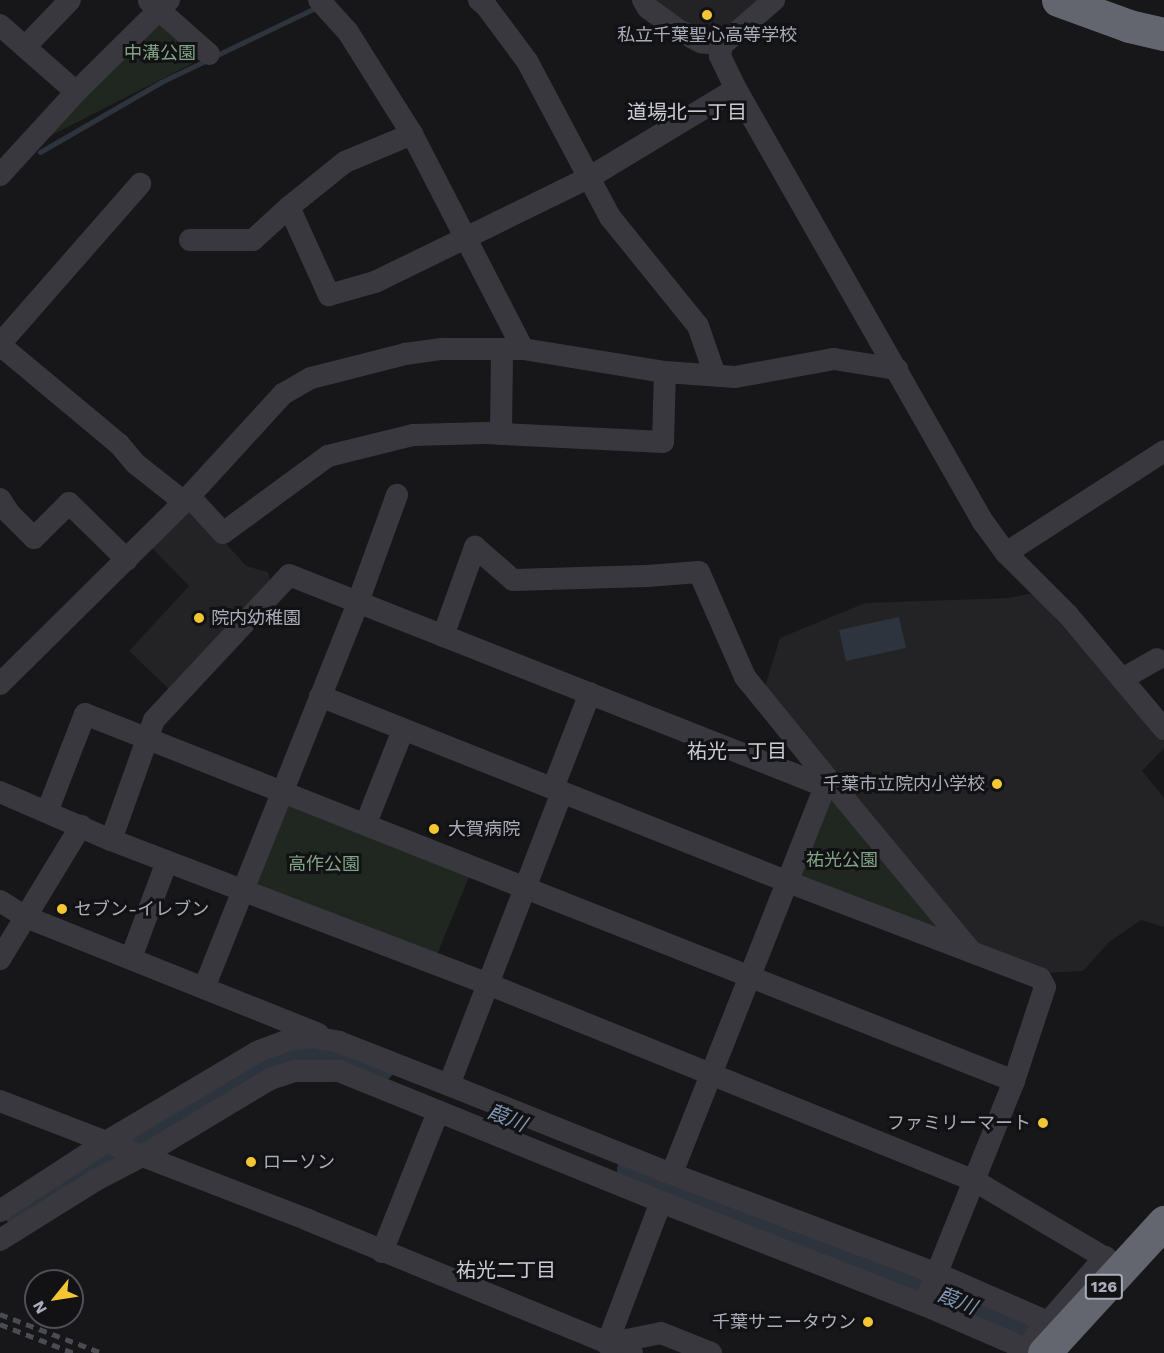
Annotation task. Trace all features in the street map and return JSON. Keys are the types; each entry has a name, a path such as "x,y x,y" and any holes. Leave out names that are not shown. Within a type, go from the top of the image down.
{"highway":[{"path":"1058,0 1129,26 1164,34"},
{"name":"126","path":"1034,1344 1114,1262 1164,1222"},
{"name":"126","path":"1069,1353 1164,1244"}],"street":[{"path":"25,47 70,0"},
{"path":"319,0 348,32 412,134 464,239 513,349 501,434"},
{"path":"479,0 527,61 610,217 698,326 716,375"},
{"path":"643,0 648,8 678,30 701,42 722,45"},
{"path":"774,0 722,45 720,56 736,89 984,523 1006,553 1068,615 1164,729"},
{"path":"0,175 159,3 208,54"},
{"path":"0,25 76,92"},
{"path":"289,207 328,295 375,282 590,177 736,89"},
{"path":"190,240 253,240 289,207 345,162 412,134"},
{"path":"140,184 0,345 118,444 136,464 187,499 223,533 328,456 413,435 501,434 663,442 665,372"},
{"path":"0,684 187,499 283,394 311,378 405,354 442,349 513,349 665,372 735,378 834,359 897,369"},
{"path":"1006,553 1164,451"},
{"path":"204,988 358,602 397,495"},
{"path":"0,500 9,513 34,538 69,503 127,560"},
{"path":"443,636 476,548 513,580 699,572 745,678 826,783 970,950"},
{"path":"111,840 154,720 290,575 826,783"},
{"path":"1122,679 1156,659"},
{"path":"449,1085 526,889 590,693"},
{"path":"320,696 788,882 1040,978 1045,987 1014,1081 931,1290"},
{"path":"47,812 85,714 366,823 526,889 1014,1081"},
{"path":"366,823 403,730"},
{"path":"672,1174 826,783"},
{"path":"0,792 111,840 488,984 975,1181 1114,1262"},
{"path":"0,959 81,826"},
{"path":"131,958 167,861"},
{"path":"0,901 26,917 672,1174 931,1290 1034,1344"},
{"path":"0,1210 240,1062 276,1044 312,1037 339,1042"},
{"path":"0,1240 96,1180 270,1079 294,1071 339,1071 661,1202 931,1290 1034,1344"},
{"path":"0,1101 632,1353"},
{"path":"382,1252 438,1112"},
{"path":"607,1344 661,1202"},
{"path":"607,1344 661,1333 711,1353"}],"shaded area":[{"name":"私立千葉聖心高等学校","path":"655,0 761,0 713,41 684,30"},
{"name":"院内幼稚園","path":"193,506 246,566 268,572 271,584 172,692 129,651 189,586 148,544"},
{"name":"千葉市立院内小学校","path":"1033,593 1164,741 1164,748 1142,771 1164,798 1164,927 1141,920 1109,942 1083,971 1044,973 975,946 764,690 780,638 865,603 1009,598"},
{"path":"899,617 906,648 846,661 839,630"}],"green space":[{"name":"中溝公園","path":"154,24 165,25 203,58 46,138"},
{"name":"祐光公園","path":"837,798 942,927 935,934 804,882 799,873 829,799"},
{"name":"高作公園","path":"296,802 471,872 436,957 260,889 256,881 283,807"}],"waterway":[{"path":"215,56 315,8"},
{"path":"40,152 161,82 207,60"},
{"name":"葭川","path":"18,1211 265,1066 301,1053 355,1056 380,1066"},
{"name":"葭川","path":"632,1170 1028,1330"}],"railway":[{"path":"0,1314 102,1353"},
{"path":"0,1324 74,1353"}],"place":[{"name":"私立千葉聖心高等学校","path":"707,15"},
{"name":"院内幼稚園","path":"199,618"},
{"name":"千葉市立院内小学校","path":"997,784"},
{"name":"大賀病院","path":"434,829"},
{"name":"セブン-イレブン","path":"62,909"},
{"name":"ファミリーマート","path":"1043,1123"},
{"name":"ローソン","path":"251,1162"},
{"name":"千葉サニータウン","path":"868,1322"}],"district":[{"name":"道場北一丁目","path":"687,112"},
{"name":"祐光一丁目","path":"737,751"},
{"name":"祐光二丁目","path":"506,1270"}]}
